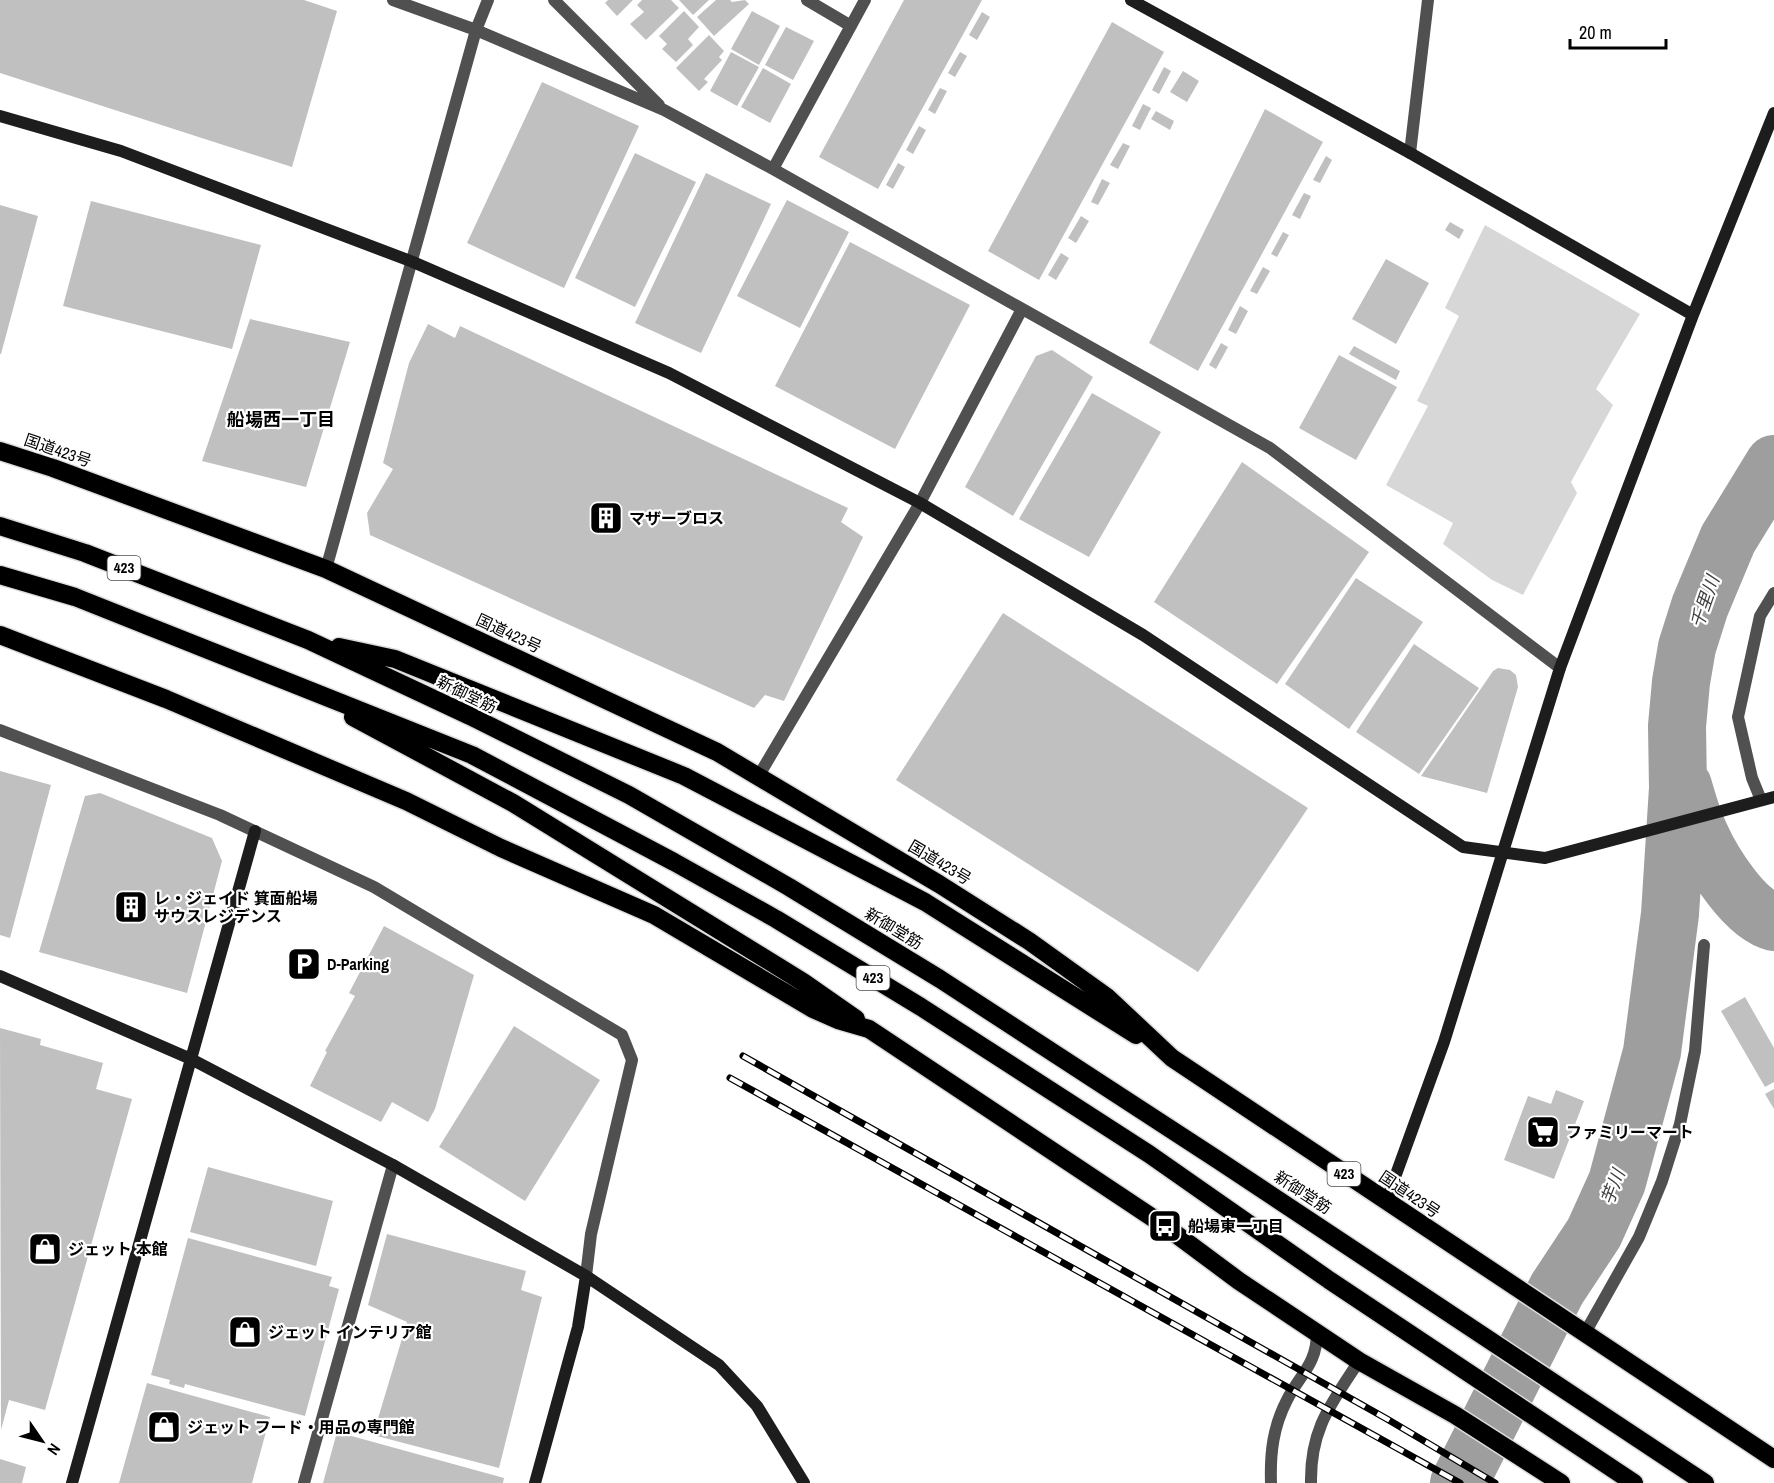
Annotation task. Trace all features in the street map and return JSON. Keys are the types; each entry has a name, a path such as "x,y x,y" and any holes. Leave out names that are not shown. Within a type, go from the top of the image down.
{"highway":[{"name":"国道423号","path":"0,450 326,569 717,752 939,884 1029,941 1107,997 1172,1058 1774,1460"},
{"name":"新御堂筋","path":"0,526 85,553 308,640 470,716 629,795 789,887 940,979 1705,1483"},
{"name":"423","path":"0,575 75,597 472,754 674,862 776,919 921,1007 1149,1154 1329,1280 1634,1483"},
{"path":"0,636 166,699 406,801 501,848 654,915 813,1009 838,1020 869,1029"},
{"path":"308,640 395,659 684,776 925,902 1172,1058"},
{"path":"295,685 513,803 803,982 869,1029 1165,1226 1239,1281 1359,1361 1455,1415 1561,1483"}],"street":[{"path":"393,0 476,30 664,110 1270,448 1560,668"},
{"path":"326,569 476,30 488,0"},
{"path":"554,0 664,110"},
{"path":"807,0 851,26"},
{"path":"773,169 865,0"},
{"path":"1131,0 1410,153 1693,315"},
{"path":"1410,153 1428,0"},
{"path":"1386,1202 1444,1042 1560,668 1693,315 1774,113"},
{"path":"0,116 121,151 413,262 669,373 920,503 1143,635 1463,847 1545,858 1774,797"},
{"path":"758,777 920,503 1022,309"},
{"path":"1761,800 1752,778 1738,717 1760,616 1774,593"},
{"path":"0,730 220,815 374,887 622,1035 632,1060 591,1234 578,1327 535,1483"},
{"path":"72,1483 255,831"},
{"path":"1581,1330 1639,1238 1662,1181 1680,1124 1695,1051 1704,945"},
{"path":"0,976 191,1059 393,1165 586,1276 719,1365 757,1406 804,1483"},
{"path":"304,1483 393,1165"},
{"path":"1271,1483 1274,1433 1288,1396 1306,1372 1315,1355 1317,1332"},
{"path":"1311,1483 1313,1448 1319,1428 1330,1405 1359,1361"}],"shaded area":[{"path":"1485,225 1640,314 1596,389 1613,405 1571,482 1577,493 1523,595 1492,580 1443,544 1453,523 1386,485 1428,406 1417,401 1459,316 1445,308"}],"building":[{"path":"0,0 304,0 337,11 292,167 0,73"},
{"path":"608,0 633,0 617,16 605,3"},
{"path":"642,0 671,0 679,8 646,40 630,24 644,12 637,5"},
{"path":"679,0 709,0 693,15"},
{"path":"716,0 732,2 745,0 749,4 714,36 697,17"},
{"path":"904,0 982,0 878,189 819,157"},
{"path":"684,11 699,27 688,39 693,45 676,62 662,49 667,44 659,36"},
{"path":"752,11 780,26 759,65 731,49"},
{"path":"982,12 990,17 977,40 969,35"},
{"path":"1112,22 1164,52 1039,280 988,251"},
{"path":"786,27 814,41 793,80 765,65"},
{"path":"709,35 724,51 719,57 722,60 704,79 708,82 699,91 676,68"},
{"path":"731,52 759,67 737,106 710,91"},
{"path":"960,52 967,56 955,77 948,73"},
{"path":"1164,67 1171,71 1159,94 1152,90"},
{"path":"763,68 791,84 770,123 741,107"},
{"path":"1183,71 1199,81 1187,102 1170,92"},
{"path":"542,82 639,126 564,288 467,243"},
{"path":"940,88 947,91 935,114 928,110"},
{"path":"1143,104 1151,108 1140,130 1132,126"},
{"path":"1265,109 1323,142 1198,371 1149,343"},
{"path":"1156,111 1174,121 1170,130 1151,119"},
{"path":"919,126 926,130 913,154 906,150"},
{"path":"1123,143 1130,146 1118,169 1110,165"},
{"path":"635,153 696,182 635,307 575,278"},
{"path":"1326,156 1332,160 1320,183 1313,180"},
{"path":"898,163 905,167 893,189 886,185"},
{"path":"706,173 771,204 701,353 635,323"},
{"path":"1102,179 1110,183 1098,205 1091,202"},
{"path":"1304,193 1311,196 1300,219 1292,215"},
{"path":"787,200 849,232 800,328 737,296"},
{"path":"91,201 261,245 232,349 63,306"},
{"path":"0,205 38,216 1,354 0,354"},
{"path":"1081,216 1089,221 1076,243 1068,238"},
{"path":"1450,222 1464,230 1459,239 1445,230"},
{"path":"1283,232 1289,235 1277,257 1271,254"},
{"path":"850,242 970,305 895,449 775,386"},
{"path":"1061,253 1069,258 1056,280 1048,275"},
{"path":"1386,259 1429,283 1396,344 1352,319"},
{"path":"1263,267 1270,271 1257,294 1250,291"},
{"path":"1240,306 1248,311 1236,334 1228,330"},
{"path":"250,319 350,342 306,487 202,461"},
{"name":"マザーブロス","path":"428,324 455,338 460,326 848,508 841,522 863,537 784,701 765,695 754,708 370,535 367,513 393,469 383,463 409,363"},
{"path":"1221,343 1228,347 1216,369 1209,365"},
{"path":"1354,346 1400,371 1396,380 1349,354"},
{"path":"1052,350 1093,377 1013,516 965,487 1036,356"},
{"path":"1339,355 1397,387 1356,460 1299,428"},
{"path":"1092,393 1161,432 1089,557 1019,519"},
{"path":"1242,462 1369,552 1277,684 1154,602"},
{"path":"1356,578 1423,622 1349,729 1285,684"},
{"path":"1003,613 1308,808 1198,972 896,780"},
{"path":"1414,644 1479,688 1419,774 1356,732"},
{"path":"1498,668 1510,670 1516,675 1518,687 1487,793 1421,776 1493,671"},
{"path":"0,771 51,785 10,938 0,935"},
{"name":"レ・ジェイド 箕面船場 サウスレジデンス","path":"100,793 212,838 222,861 187,993 39,952 85,796"},
{"path":"384,926 474,975 435,1109 428,1122 392,1102 381,1122 310,1086 327,1052 325,1051 355,996 349,993"},
{"path":"1745,997 1774,1048 1774,1082 1765,1087 1721,1011"},
{"path":"514,1026 600,1080 525,1201 439,1147"},
{"name":"ジェット 本館","path":"0,1028 41,1039 40,1045 103,1063 96,1089 132,1099 45,1410 9,1400 1,1430"},
{"path":"1774,1089 1774,1109 1765,1094"},
{"name":"ファミリーマート","path":"1556,1090 1584,1101 1554,1179 1504,1160 1528,1096 1551,1104"},
{"path":"208,1167 333,1201 316,1266 190,1232"},
{"path":"387,1234 526,1271 521,1290 542,1297 499,1468 373,1435 407,1322 368,1305"},
{"name":"ジェット インテリア館","path":"188,1238 332,1277 329,1286 339,1289 305,1416 185,1384 184,1388 169,1384 170,1380 151,1375"},
{"path":"147,1383 270,1417 252,1483 119,1483"},
{"path":"337,1432 504,1478 503,1483 323,1483"},
{"path":"0,1459 26,1467 22,1483 0,1483"}],"waterway":[{"name":"芋川","path":"1459,1483 1557,1289 1594,1233 1617,1182 1652,1052 1670,914 1678,788 1677,726 1687,647 1700,606 1728,539 1774,464"},
{"name":"千里川","path":"1683,786 1697,829 1721,873 1741,899 1763,917 1774,922"}],"railway":[{"path":"743,1056 1387,1419 1495,1483"},
{"path":"730,1078 1460,1483"}],"place":[{"name":"マザーブロス","path":"606,518"},
{"name":"レ・ジェイド 箕面船場 サウスレジデンス","path":"131,907"},
{"name":"D-Parking","path":"304,964"},
{"name":"ファミリーマート","path":"1543,1132"},
{"name":"船場東一丁目","path":"1165,1226"},
{"name":"ジェット 本館","path":"45,1249"},
{"name":"ジェット インテリア館","path":"245,1332"},
{"name":"ジェット フード・用品の専門館","path":"164,1427"}],"district":[{"name":"船場西一丁目","path":"281,420"}]}
